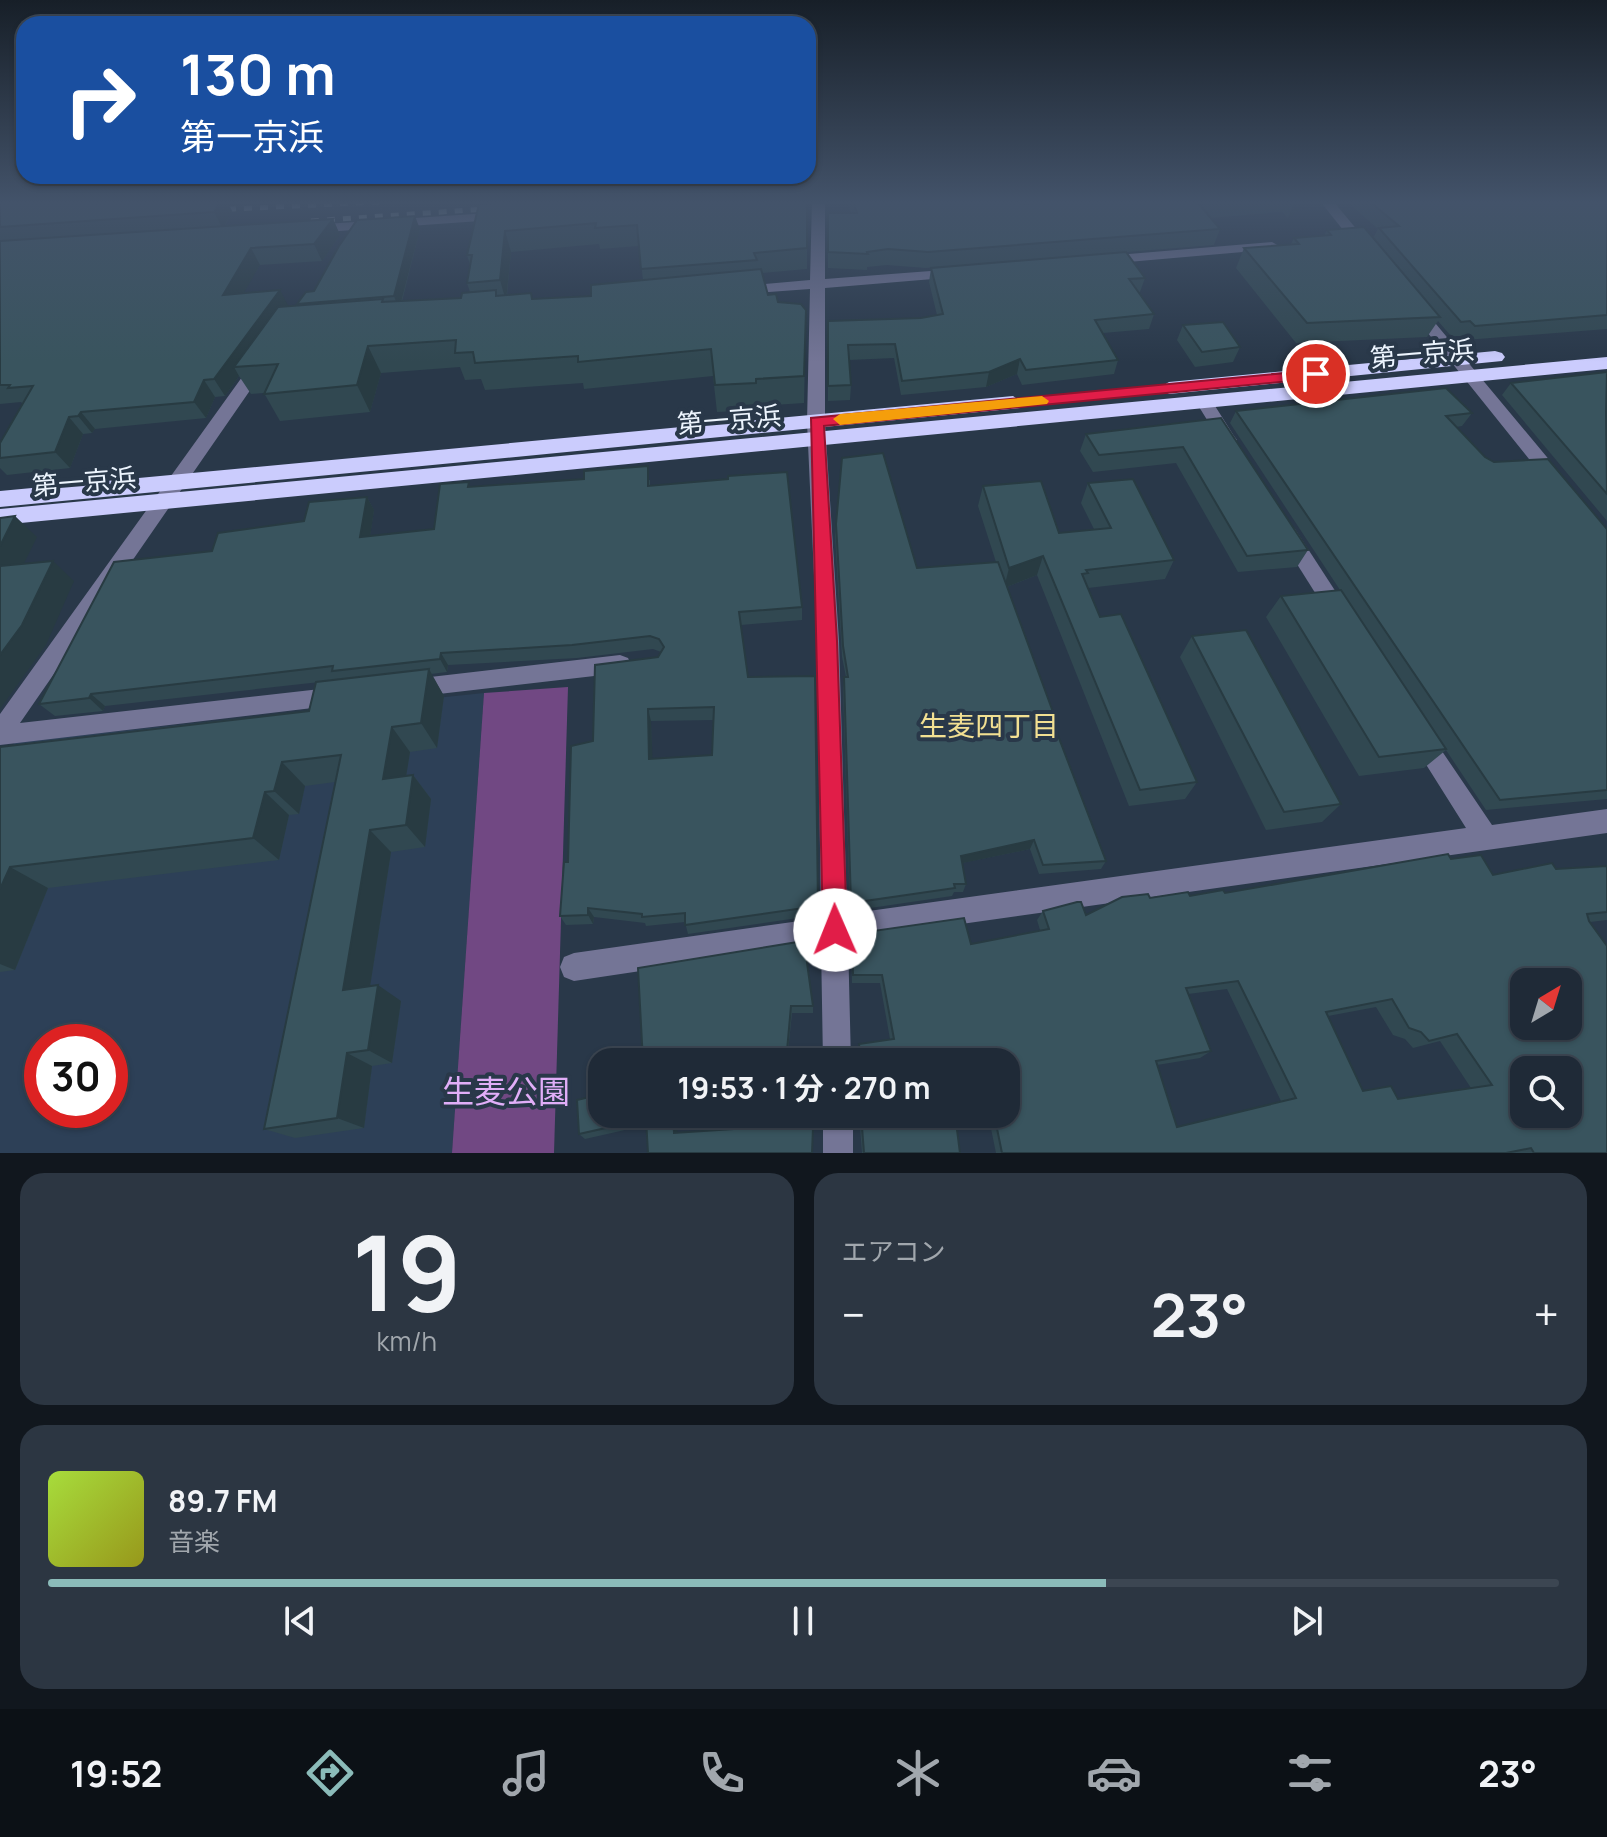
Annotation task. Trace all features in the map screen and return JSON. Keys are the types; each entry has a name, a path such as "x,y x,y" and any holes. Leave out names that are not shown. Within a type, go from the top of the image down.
{"highway":[{"name":"第一京浜","path":"0,499 816,430 1204,402 1607,347"},
{"name":"第一京浜","path":"0,517 816,430 1465,368 1607,363"}],"street":[{"path":"817,255 816,430 828,641 837,1048"},
{"path":"1092,261 1170,255"},
{"path":"1367,255 1378,264"},
{"path":"724,291 971,271"},
{"path":"1409,300 1566,491"},
{"path":"0,734 271,349"},
{"path":"1204,402 1237,454"},
{"path":"1278,519 1353,636"},
{"path":"384,691 637,662"},
{"path":"0,734 352,695"},
{"path":"1412,725 1487,839"},
{"path":"574,967 1140,884 1607,821"},
{"path":"838,1128 838,1153"}],"shaded area":[{"path":"484,693 452,1153 0,1153 0,764 15,742"}],"green space":[{"name":"生麦公園","path":"568,687 554,1153 452,1153 484,693"}],"building":[{"path":"0,255 247,255 223,295 280,290 214,379 204,380 194,402 81,412 78,416 69,417 55,452 0,458 0,443 33,386 8,388 10,385 0,385"},
{"path":"334,255 405,255 394,296 297,304 306,292 314,291"},
{"path":"467,255 503,255 500,280 467,283 472,255"},
{"path":"640,255 755,255 757,260 641,269"},
{"path":"1092,255 1128,255 1145,278 1129,279 1154,314 1095,320 1118,360 1026,370 1020,359 989,372 902,381 895,344 848,345 851,385 828,386 828,321 921,318 943,314 931,268"},
{"path":"1250,255 1387,255 1440,317 1307,323"},
{"path":"1402,255 1607,255 1607,315 1475,326 1470,321 1461,322"},
{"path":"761,269 768,295 776,294 778,302 801,304 806,310 804,376 715,385 711,349 578,362 578,356 475,363 473,352 455,353 456,340 368,346 357,385 264,394 278,364 234,367 278,307 383,299 382,302 461,298 462,293 496,290 496,296 531,293 532,299 591,296 591,285"},
{"path":"1223,322 1240,347 1202,352 1183,325"},
{"path":"1607,372 1606,413 1607,494 1511,383"},
{"path":"1446,388 1472,413 1446,416 1485,457 1494,462 1548,459 1607,529 1607,790 1500,800 1236,411"},
{"path":"1221,418 1308,550 1247,556 1183,447 1099,455 1086,434"},
{"path":"883,453 917,568 998,562 1053,712 1049,712 1106,861 1043,865 1034,840 961,856 966,884 954,884 955,888 851,903 844,677 848,677 843,646 836,524 842,458"},
{"path":"648,466 648,486 787,472 802,607 739,612 748,677 815,676 818,906 685,925 685,913 642,917 642,914 588,908 588,915 560,916 564,862 568,862 571,746 593,741 595,665 658,657 664,647 659,639 650,636 572,645 441,653 440,659 332,671 333,666 91,694 89,698 39,704 114,562 212,551 218,533 304,521 309,502 367,497 360,537 434,529 440,484 469,482 468,487 584,479 584,471","holes":["714,707 712,755 649,759 648,709"]},
{"path":"1133,479 1174,560 1086,570 1088,573 1082,574 1100,617 1121,614 1197,782 1140,790 1043,556 1009,568 983,486 1041,481 1059,533 1111,528 1088,483"},
{"path":"15,516 0,546 0,518"},
{"path":"53,561 22,625 0,655 0,566"},
{"path":"1341,590 1446,749 1379,757 1281,596"},
{"path":"1246,630 1341,804 1284,812 1192,636"},
{"path":"429,669 421,723 392,727 383,779 413,775 406,825 370,830 343,990 378,985 368,1050 347,1053 337,1118 264,1129 341,755 282,762 274,791 265,792 253,838 10,867 0,889 0,747 309,711 316,682"},
{"path":"1448,854 1451,859 1481,855 1493,875 1552,863 1556,869 1607,866 1607,912 1587,914 1607,946 1607,1153 1534,1153 1531,1148 1506,1153 1002,1153 997,1128 1020,1128 1020,1048 859,1048 859,1044 894,1039 882,975 853,975 852,934 964,918 971,944 1049,929 1043,911 1077,902 1081,902 1086,915 1122,897 1148,894 1150,898 1188,892 1190,896 1223,890 1225,893","holes":["1238,981 1296,1098 1177,1127 1156,1061 1211,1051 1186,988","1392,999 1409,1028 1421,1032 1429,1041 1457,1034 1492,1085 1398,1099 1391,1086 1363,1091 1326,1012"]},
{"path":"804,941 813,1006 791,1006 787,1048 642,1048 638,968"},
{"path":"588,1097 588,1128 606,1128 579,1134 577,1100"},
{"path":"647,1128 674,1128 674,1133 733,1128 813,1128 812,1153 648,1153"},
{"path":"862,1128 957,1128 960,1153 864,1153"}],"slow traffic":[{"path":"840,419 1042,401"}],"district":[{"name":"生麦四丁目","path":"989,725"}],"route":[{"path":"835,930 828,641 816,422 1316,374"}]}
